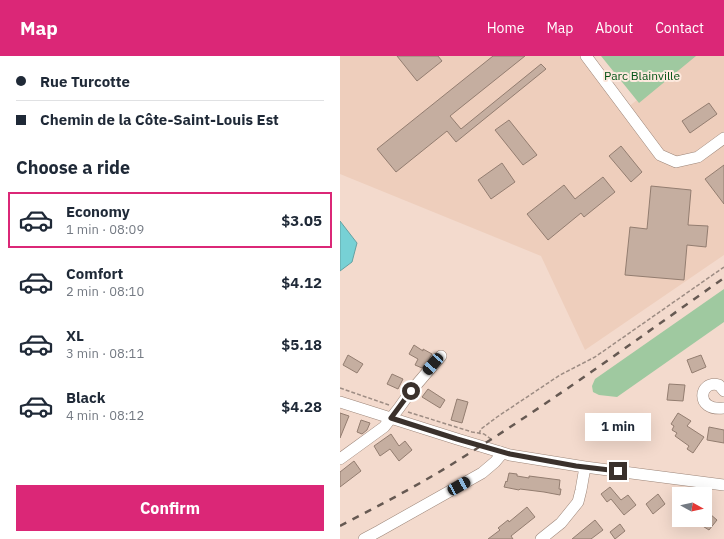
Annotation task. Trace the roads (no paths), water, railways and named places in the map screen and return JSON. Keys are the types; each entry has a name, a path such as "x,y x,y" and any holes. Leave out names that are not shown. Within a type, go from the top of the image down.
{"street":[{"path":"586,56 660,155 676,162 698,157 724,138"},
{"path":"340,459 384,427 411,391 441,356"},
{"path":"724,390 720,385 712,384 706,388 702,395 703,400 709,406 724,408"},
{"path":"340,402 457,439 528,458 585,467 724,484"},
{"path":"364,539 379,532 476,476 495,462 500,456 501,452"},
{"path":"541,539 561,523 578,502 585,467"}],"water":[{"path":"340,221 357,243 352,262 340,271"}],"railway":[{"path":"340,526 399,495 457,461 525,417 724,278"}],"park label":[{"name":"Parc Blainville","path":"642,75"}]}
